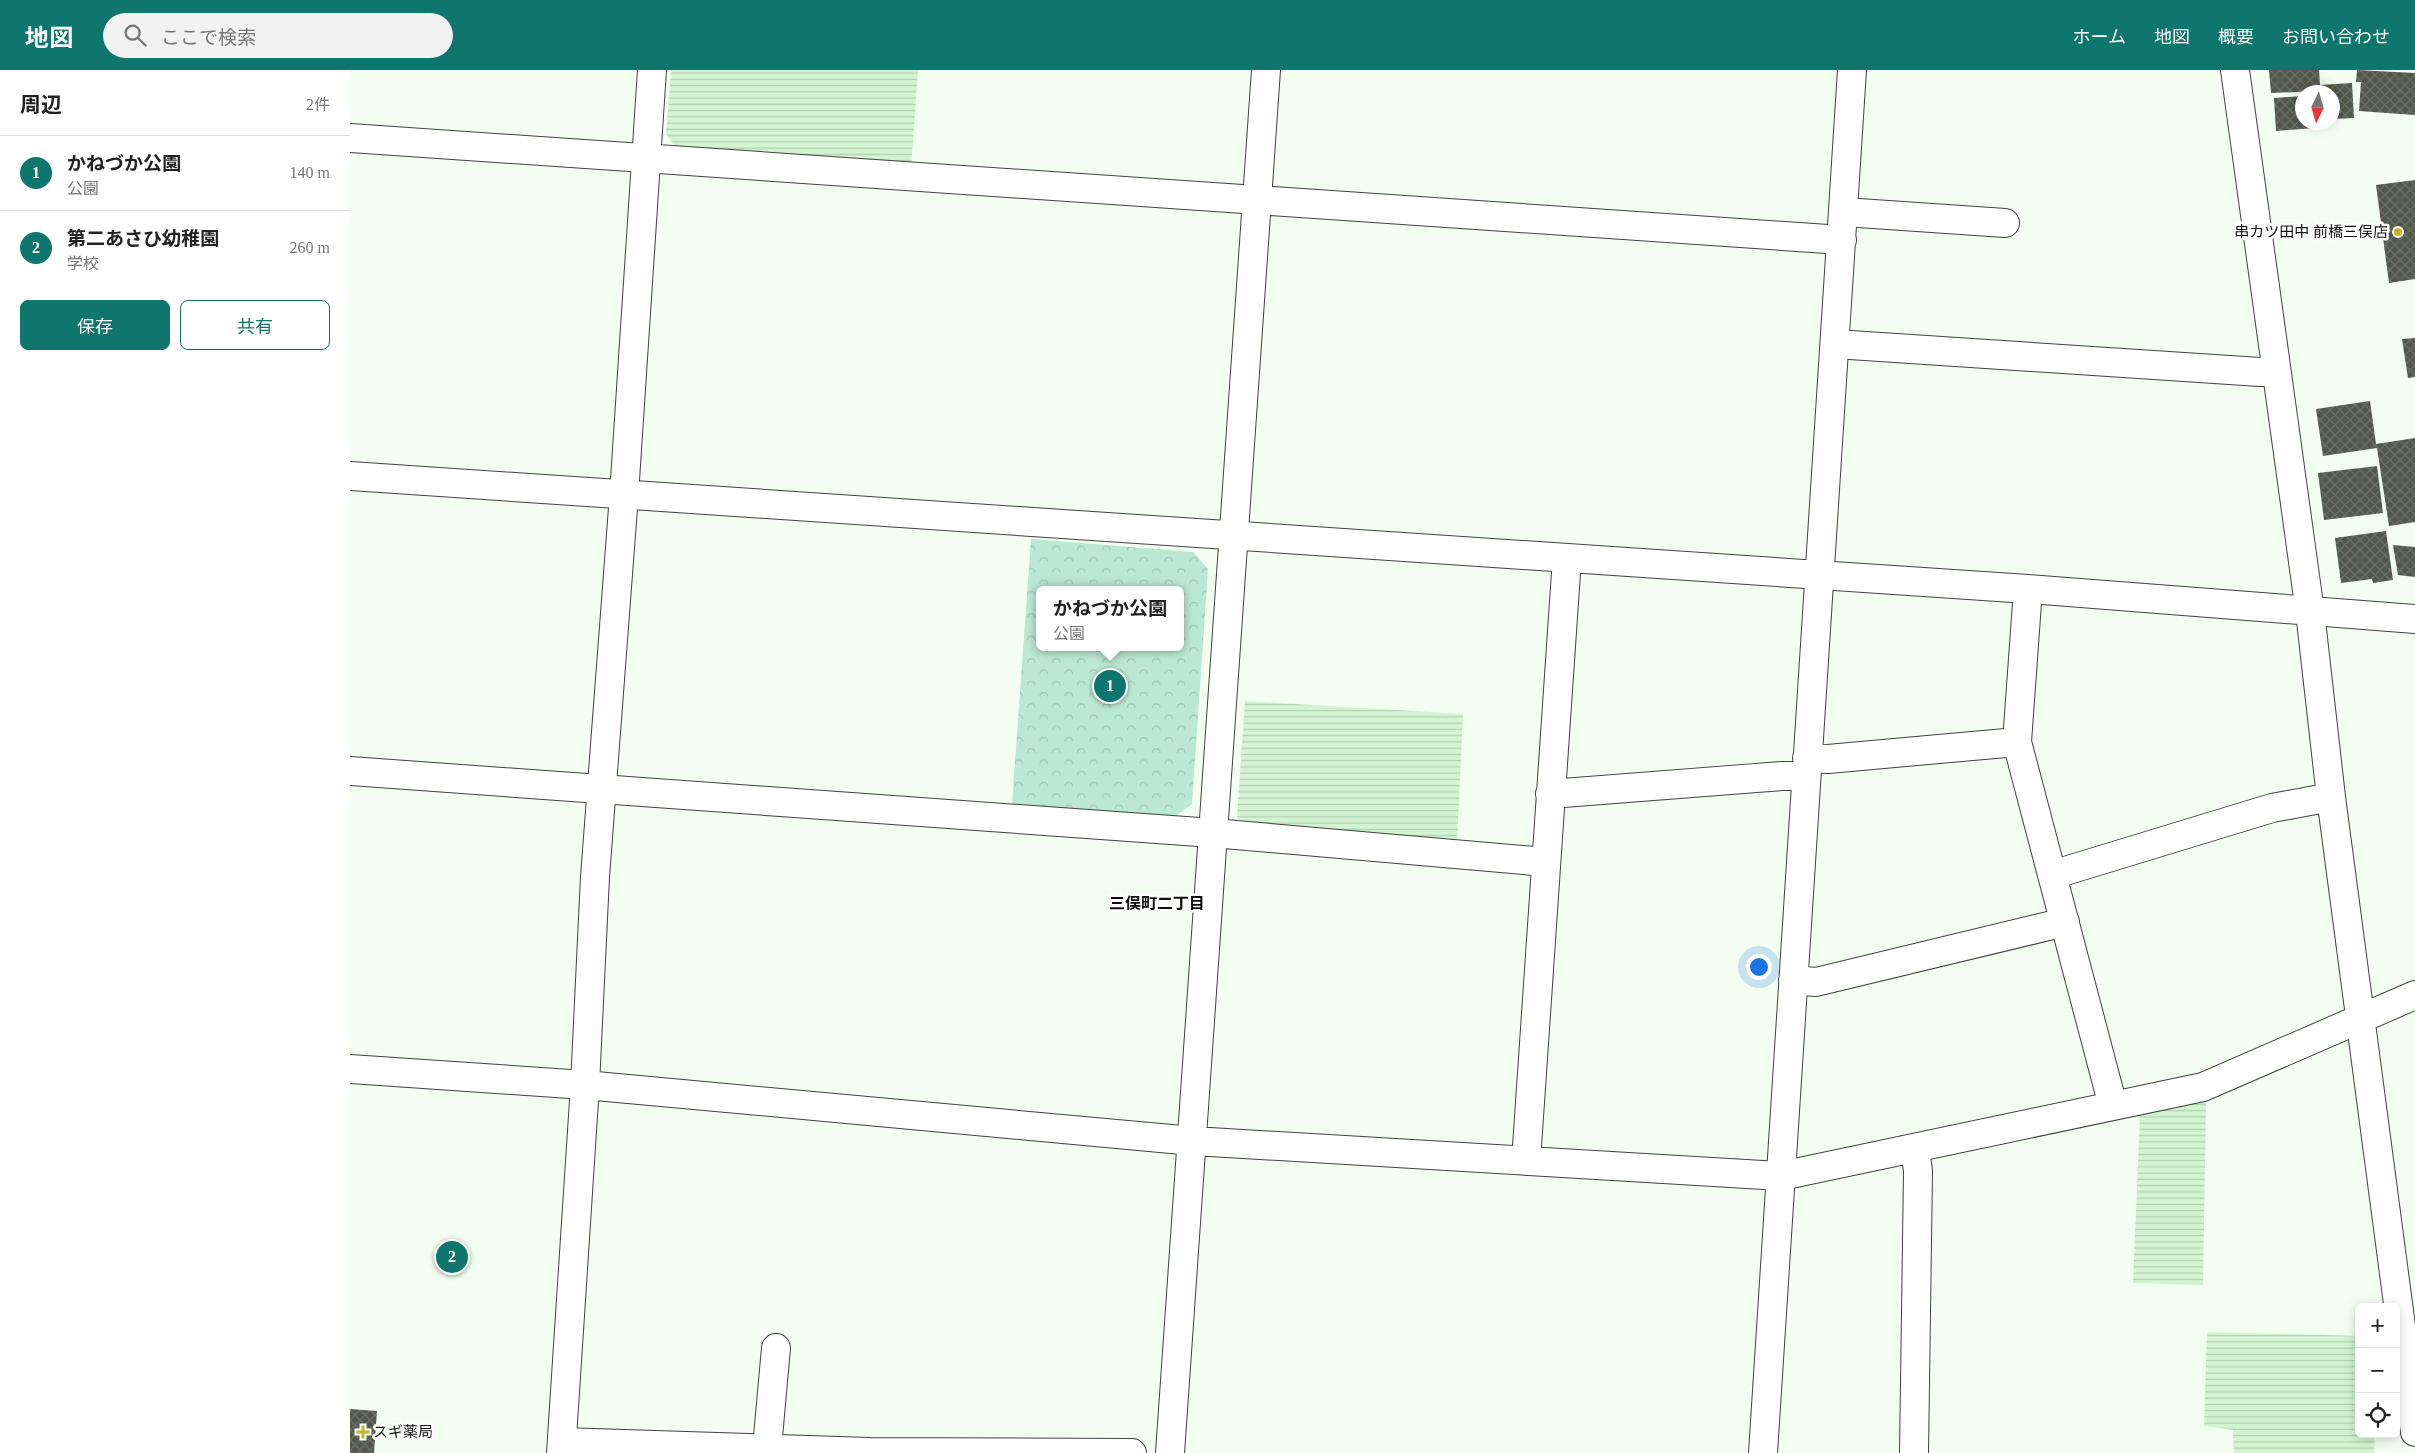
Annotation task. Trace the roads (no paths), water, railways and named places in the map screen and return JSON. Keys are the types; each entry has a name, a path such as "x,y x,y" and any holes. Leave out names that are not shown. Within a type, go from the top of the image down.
{"street":[{"path":"652,70 624,495 601,789 585,1085 562,1447 767,1448 870,1452 1132,1453"},
{"path":"1170,1453 1259,199 1266,70"},
{"path":"1763,1453 1852,70"},
{"path":"2235,70 2310,612 2331,797 2415,1432"},
{"path":"350,138 1842,240"},
{"path":"1844,212 2005,223"},
{"path":"1835,344 2260,372 2276,371"},
{"path":"350,476 2028,589 2415,619"},
{"path":"1526,1161 1566,558"},
{"path":"2028,589 2017,742 2113,1106"},
{"path":"1550,794 1782,776 1828,759 2017,742"},
{"path":"350,772 1213,832 1546,862"},
{"path":"2052,875 2272,808 2331,797"},
{"path":"1793,980 1816,982 2064,922"},
{"path":"350,1069 585,1085 1193,1141 1781,1176 2203,1087 2415,995"},
{"path":"1914,1453 1918,1171 1915,1148"},
{"path":"767,1448 776,1348"}],"place":[{"name":"串カツ田中 前橋三俣店","path":"2398,232"},
{"name":"かねづか公園","path":"1110,686"},
{"name":"第二あさひ幼稚園","path":"452,1257"},
{"name":"スギ薬局","path":"363,1432"}],"district":[{"name":"三俣町二丁目","path":"1157,903"}]}
